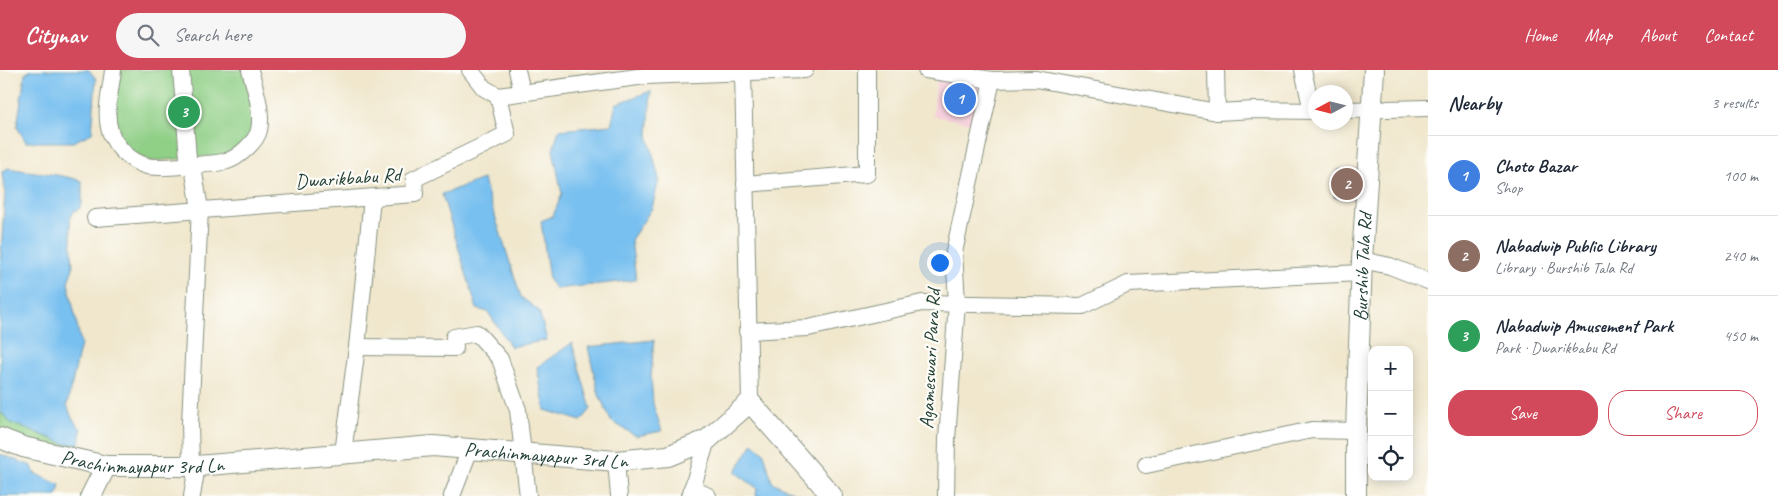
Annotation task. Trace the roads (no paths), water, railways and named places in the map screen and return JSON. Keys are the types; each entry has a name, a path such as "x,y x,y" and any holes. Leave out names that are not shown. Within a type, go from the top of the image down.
{"main road":[{"name":"Burshib Tala Rd","path":"1356,496 1356,431 1362,266 1374,70"},
{"name":"Prachinmayapur 3rd Ln","path":"0,438 23,447 106,466 194,466 433,446 616,461 668,456 706,440 750,402"},
{"path":"750,402 832,496"},
{"path":"91,496 106,466"}],"street":[{"path":"113,70 108,111 110,130 117,145 128,157 149,167 228,161 247,148 259,132 259,104 250,70"},
{"path":"181,70 189,164 193,167 200,209 190,423 194,466 192,496"},
{"path":"470,70 484,88 498,96 645,76 805,70"},
{"path":"517,70 522,92"},
{"path":"745,184 868,174 867,70"},
{"path":"926,70 992,80 1036,75 1217,112 1308,111"},
{"path":"1216,70 1217,112"},
{"path":"1303,70 1308,89"},
{"path":"746,72 745,184 750,402"},
{"name":"Agameswari Para Rd","path":"946,496 947,438 957,303 954,252 992,80"},
{"name":"Dwarikbabu Rd","path":"95,218 416,194 414,179 508,134 498,96"},
{"path":"1353,109 1428,108"},
{"path":"343,453 357,347 372,198"},
{"path":"747,331 808,328 922,303 1082,306 1128,284 1362,266 1390,266 1428,281"},
{"path":"357,347 455,348 454,337 477,332 500,359 518,410 528,496"},
{"path":"1146,464 1312,430 1356,431"},
{"path":"706,440 691,492 708,496"},
{"path":"452,496 470,449"},
{"path":"616,461 619,496"}],"water":[{"path":"31,70 89,70 96,79 92,133 73,142 26,142 17,127 25,74"},
{"path":"651,91 648,135 659,179 652,208 631,240 636,280 556,289 549,280 541,221 553,216 562,194 553,150 559,130 611,125 616,104"},
{"path":"8,168 64,176 82,181 82,204 79,209 74,211 70,219 73,268 68,282 81,344 67,405 72,418 81,429 79,444 66,444 11,423 0,411 0,267 5,194 2,172"},
{"path":"483,179 521,297 539,311 547,340 511,347 488,312 477,309 442,194"},
{"path":"654,340 651,377 653,404 662,431 636,436 611,421 599,395 588,347"},
{"path":"572,343 591,409 581,421 545,410 537,367"},
{"path":"753,443 764,453 772,482 800,496 756,496 757,488 735,472"},
{"path":"0,454 32,466 34,473 60,485 57,496 0,496"}],"place":[{"name":"Choto Bazar","path":"960,99"},
{"name":"Nabadwip Amusement Park","path":"184,112"},
{"name":"Nabadwip Public Library","path":"1347,184"}]}
